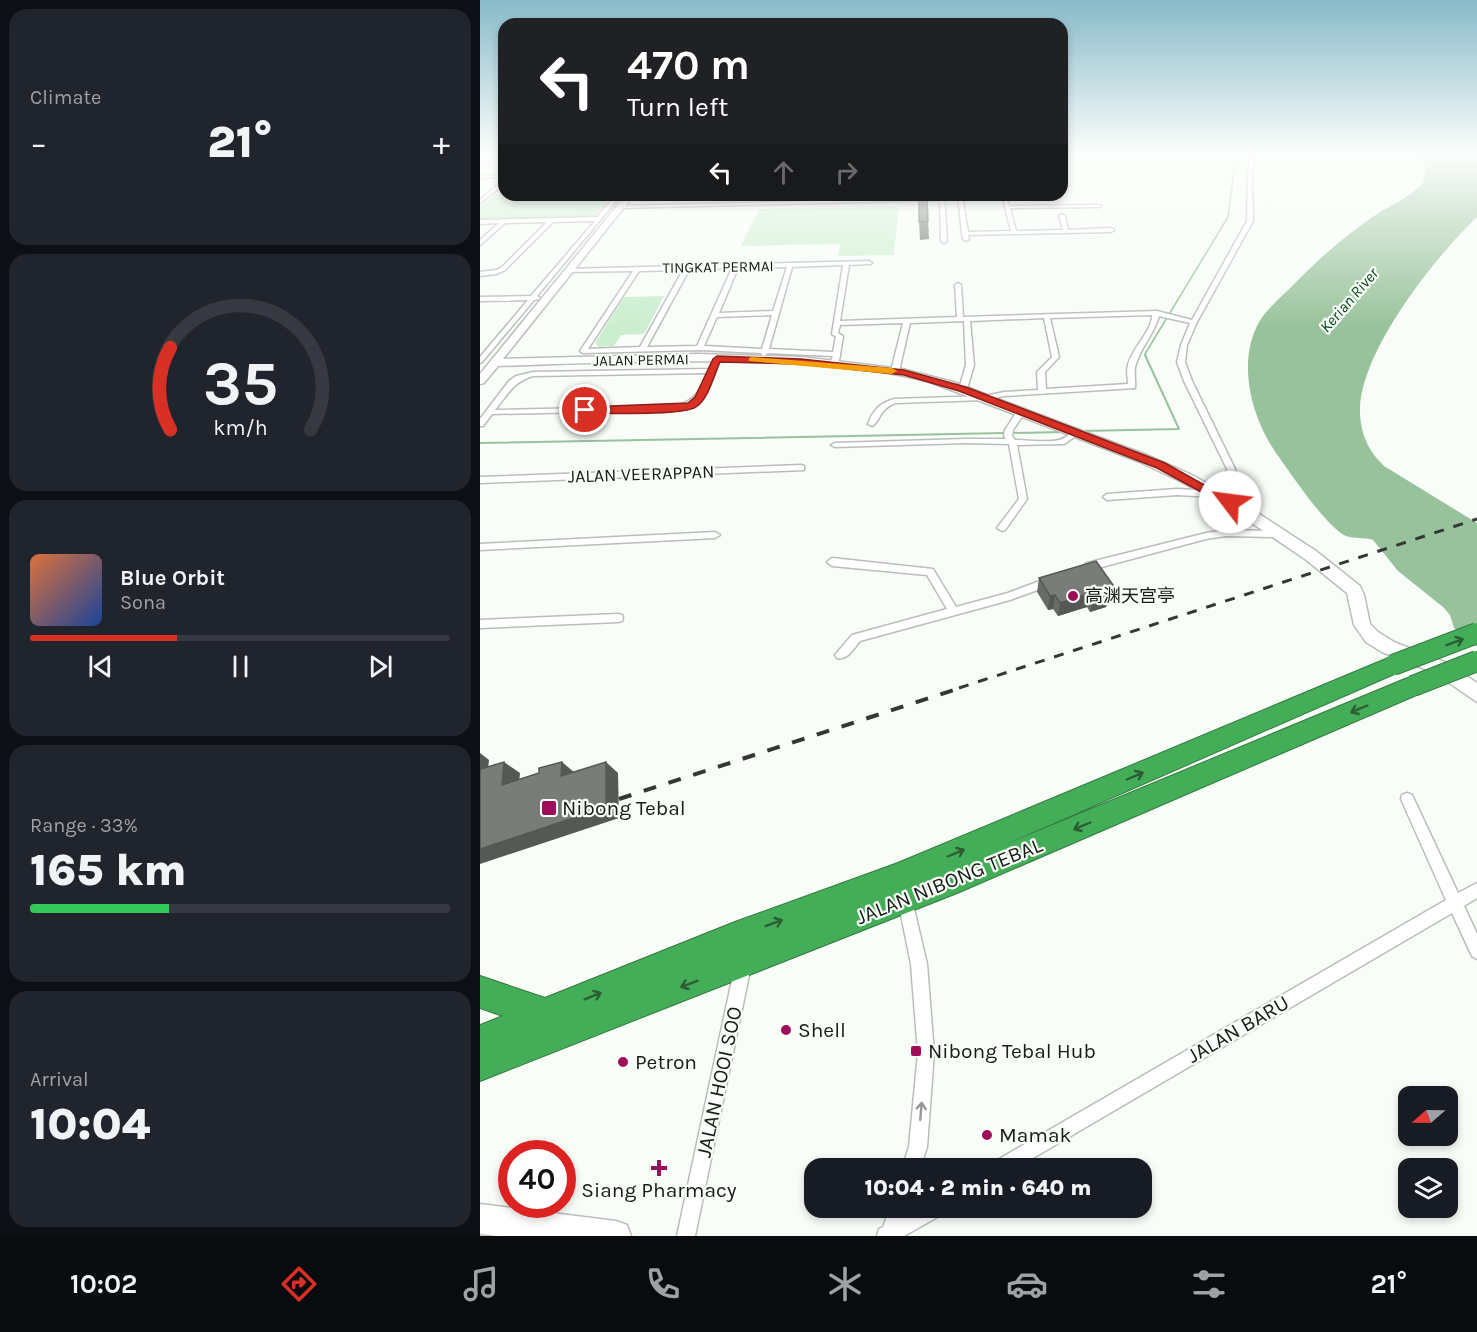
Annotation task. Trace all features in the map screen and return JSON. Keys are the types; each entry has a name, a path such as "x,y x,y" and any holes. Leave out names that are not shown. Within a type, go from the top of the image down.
{"highway":[{"name":"JALAN NIBONG TEBAL","path":"486,1058 547,1015 735,937 899,877 1393,665 1477,633"},
{"name":"JALAN NIBONG TEBAL","path":"486,1058 744,964 905,900 1477,661"},
{"path":"480,993 547,1015"}],"street":[{"path":"480,361 604,212"},
{"path":"480,381 617,212"},
{"path":"943,212 944,241"},
{"path":"962,212 967,241"},
{"path":"1009,212 1014,232"},
{"path":"1230,502 1231,469 1181,362 1191,321 1250,221 1250,212"},
{"path":"1062,216 1066,230"},
{"path":"943,218 963,218"},
{"path":"480,224 549,223 598,219"},
{"path":"480,274 503,269 549,223"},
{"path":"480,243 501,224"},
{"path":"965,234 1112,230"},
{"name":"TINGKAT PERMAI","path":"568,271 869,263"},
{"path":"836,359 840,336 835,334 846,264"},
{"path":"637,269 583,351 700,348 763,355 790,265"},
{"path":"700,348 736,266"},
{"path":"644,349 687,268"},
{"path":"958,285 970,365 963,389"},
{"path":"480,299 548,297"},
{"path":"715,315 777,313"},
{"path":"837,323 1160,314 1191,321"},
{"path":"872,424 883,404 894,401 985,398 1042,391 1132,386 1131,366 1160,314"},
{"path":"1042,391 1041,372 1056,357 1047,318"},
{"path":"895,371 907,320"},
{"path":"507,346 514,354 533,362"},
{"name":"JALAN PERMAI","path":"494,363 717,359 763,355 836,359 895,371 963,389 1161,466 1217,494 1354,590 1359,616 1365,629 1373,637 1438,666 1477,694"},
{"path":"490,412 692,406 699,398 717,359"},
{"path":"480,381 501,370 533,362"},
{"path":"480,424 512,383 519,378 533,374 712,370"},
{"path":"1002,528 1023,499 1010,436 1021,412"},
{"path":"835,445 966,441 1010,436 1054,443 1064,442 1076,433"},
{"name":"JALAN VEERAPPAN","path":"480,480 801,468"},
{"path":"1107,497 1177,492 1217,494"},
{"path":"1078,570 1206,536 1226,533 1277,534"},
{"path":"480,548 715,535"},
{"path":"831,562 930,572 953,611"},
{"path":"841,656 856,638 1010,596 1055,579"},
{"path":"480,624 618,618"},
{"path":"1407,799 1477,951"},
{"name":"JALAN BARU","path":"1017,1158 1477,890"},
{"path":"905,900 920,964 926,1053 918,1147 914,1158"},
{"name":"JALAN HOOI SOO","path":"686,1236 744,964"},
{"path":"888,1234 895,1218"},
{"path":"888,1234 916,1218"},
{"path":"480,1219 616,1236"}],"shaded area":[{"path":"480,212 599,212 594,217 480,220"},
{"path":"758,212 899,212 894,255 838,256 840,244 741,246"},
{"path":"664,296 644,334 621,335 614,346 599,347 595,343 624,297"}],"water":[{"name":"Kerian River","path":"1382,212 1477,212 1477,217 1421,281 1385,336 1371,363 1362,390 1360,414 1367,443 1384,466 1477,523 1477,647 1454,628 1450,615 1443,607 1398,571 1373,540 1346,536 1329,522 1276,453 1253,404 1248,367 1250,349 1254,332 1263,316 1324,255"}],"building":[{"path":"919,212 928,212 928,221 919,222"},
{"path":"1096,561 1113,585 1106,587 1109,593 1093,598 1090,593 1060,603 1055,595 1050,596 1039,578"},
{"name":"Nibong Tebal","path":"504,762 502,785 539,773 539,768 562,762 561,776 606,762 606,807 480,849 480,764 481,769"}],"waterway":[{"path":"1146,356 1145,354 1228,217 1229,212"},
{"path":"1082,431 1179,429 1145,355"},
{"path":"480,443 1063,432"}],"railway":[{"path":"959,688 1477,519"},
{"path":"619,799 963,687"}],"slow traffic":[{"path":"752,359 892,371"}],"place":[{"name":"高渊天宫亭","path":"1073,596"},
{"name":"Nibong Tebal","path":"549,808"},
{"name":"Shell","path":"786,1030"},
{"name":"Nibong Tebal Hub","path":"916,1051"},
{"name":"Petron","path":"623,1062"},
{"name":"Mamak","path":"987,1135"},
{"name":"Siang Pharmacy","path":"659,1168"}],"route":[{"path":"585,410 692,406 699,398 717,359 801,362 904,373 963,389 1161,466 1230,502"}]}
